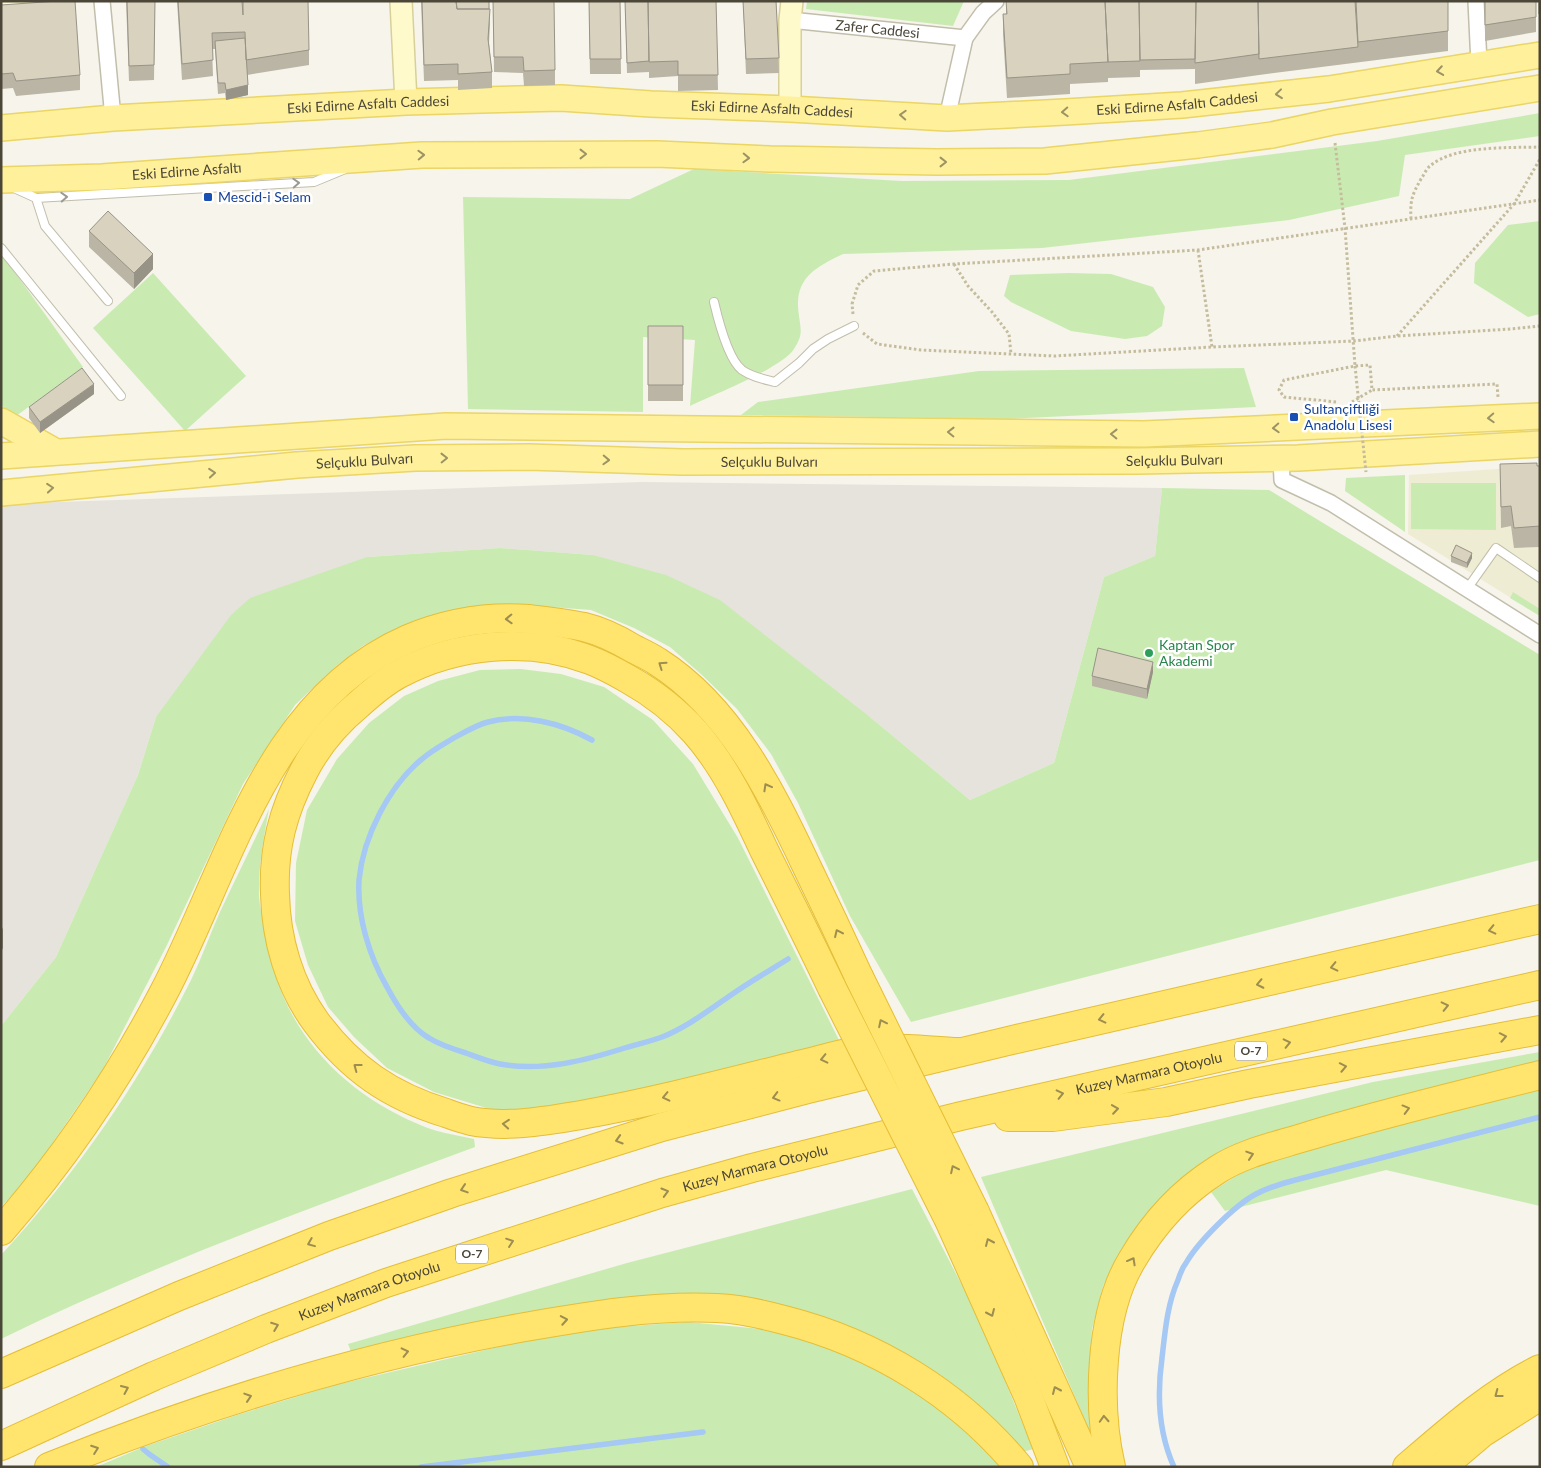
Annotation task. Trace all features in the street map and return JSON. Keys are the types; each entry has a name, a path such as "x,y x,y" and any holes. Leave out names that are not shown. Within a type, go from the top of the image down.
{"highway":[{"path":"1,1231 46,1178 95,1109 128,1058 165,991 258,793 280,754 304,720 335,686 372,658 430,630 469,621 513,618 586,628 623,643 659,662 686,683 713,711 756,767 795,841 859,977 976,1212 1090,1467"},
{"path":"959,1052 871,1049 622,1108 515,1124 471,1121 438,1111 403,1098 350,1062 328,1039 307,1009 290,975 277,929 274,876 282,819 295,788 312,757 338,721 397,675 428,661 461,652 498,647 526,646 559,651 589,660 644,688 672,710 696,733 715,759 748,816 832,988 949,1220 1028,1396 1055,1467"},
{"path":"1,1374 179,1296 329,1236 452,1193 662,1127 959,1052 1540,919"},
{"name":"Kuzey Marmara Otoyolu","path":"1,1446 197,1358 266,1329 386,1283 662,1193 752,1168 961,1116 1540,985"},
{"path":"961,1116 1053,1117 1166,1102 1249,1084 1540,1030"},
{"path":"1111,1467 1106,1445 1102,1384 1107,1332 1118,1293 1131,1261 1152,1230 1195,1185 1238,1158 1320,1132 1540,1075"},
{"path":"49,1467 210,1409 294,1382 399,1354 489,1334 624,1310 679,1308 718,1308 760,1314 808,1326 861,1346 916,1376 946,1397 974,1420 1019,1467"},
{"path":"1407,1467 1457,1424 1514,1382 1540,1369"},
{"path":"1442,1467 1482,1433 1540,1396"}],"main road":[{"name":"Eski Edirne Asfaltı Caddesi","path":"1,128 113,118 406,102 561,98 948,118 1182,105 1329,89 1540,55"},
{"path":"372,158 422,155 657,154 770,159 928,162 1045,161 1198,145 1272,135 1332,122 1540,88"},
{"name":"Eski Edirne Asfaltı","path":"1,181 111,176 372,158"},
{"name":"Selçuklu Bulvarı","path":"1,456 446,426 1144,434 1540,416"},
{"path":"1,421 54,451"},
{"name":"Selçuklu Bulvarı","path":"1,493 297,465 415,458 529,457 692,462 1128,461 1281,458 1540,444"}],"street":[{"path":"1,5 36,1"},
{"path":"102,1 113,118"},
{"path":"401,1 406,102"},
{"path":"948,118 964,38 983,12 996,1"},
{"path":"1476,1 1479,64"},
{"path":"790,109 791,11"},
{"name":"Zafer Caddesi","path":"791,11 964,38"},
{"path":"1281,458 1282,480 1331,503 1540,634"}],"lane":[{"path":"1,181 36,198 314,182 372,158"},
{"path":"36,198 45,226 108,301"},
{"path":"1,248 121,396"},
{"path":"714,302 721,331 740,369 757,378 775,382 814,349 854,326"},
{"path":"1467,589 1496,548 1540,578"}],"path":[{"path":"1332,122 1345,228 1355,366 1366,472"},
{"path":"1411,219 1410,203 1412,193 1429,166 1454,152 1540,147"},
{"path":"1397,336 1514,204 1540,159"},
{"path":"1540,200 1198,250 954,264 874,271 858,285 852,304 854,326 877,344 921,350 1054,356 1354,341 1397,336 1540,326"},
{"path":"1198,250 1212,347"},
{"path":"954,264 968,286 1009,334 1011,354"},
{"path":"1342,402 1284,397 1279,390 1284,380 1355,366 1370,365 1372,390 1497,384 1499,418"}],"shaded area":[{"path":"1540,466 1540,616 1408,534 1409,475"},
{"path":"642,482 1162,488 1155,556 1104,577 1054,763 970,800 870,717 593,555 500,548 367,557 156,717 138,775 56,957 1,1026 1,504"}],"green space":[{"path":"807,1 964,1 953,26 806,9"},
{"path":"1540,113 1540,136 1405,155 1399,196 1289,220 1042,248 843,254 815,270 803,284 799,293 798,303 800,336 794,349 787,356 762,372 690,406 695,340 643,337 643,412 468,409 463,197 630,199 694,169 902,181 1069,180 1377,141"},
{"path":"1540,221 1540,314 1528,317 1474,283 1475,263 1508,225"},
{"path":"1,253 83,367 12,419 1,404"},
{"path":"153,273 246,376 185,431 93,328"},
{"path":"1111,274 1153,287 1165,307 1162,326 1147,336 1125,339 1071,331 1011,302 1004,296 1010,275"},
{"path":"1244,368 1256,407 1005,419 741,415 758,402 979,371"},
{"path":"1405,475 1405,532 1345,491 1346,478"},
{"path":"1411,483 1496,483 1496,530 1411,529"},
{"path":"1162,488 1269,490 1540,655 1540,860 911,1022 850,916 798,803 771,754 737,709 702,675 670,647 634,628 591,610 523,605 453,610 401,628 364,645 335,667 295,705 243,784 166,947 102,1071 30,1176 1,1207 1,1026 56,957 138,775 156,717 231,615 250,598 367,557 500,548 593,555 666,575 720,600 870,717 970,800 1054,763 1104,577 1155,556"},
{"path":"1513,592 1540,609 1540,616 1510,598"},
{"path":"521,669 561,674 604,687 653,720 693,764 738,838 839,1040 577,1107 493,1110 434,1092 387,1068 354,1037 328,1007 308,965 295,921 296,863 307,810 337,759 369,723 404,696 438,681 480,670"},
{"path":"269,809 261,859 259,895 274,969 283,996 294,1018 322,1056 356,1088 396,1114 418,1124 438,1131 474,1139 475,1147 295,1214 176,1261 1,1339 1,1255 29,1224 82,1158 152,1052 192,978 220,912"},
{"path":"1540,1052 1540,1063 1275,1133 1152,1211 1121,1250 1103,1286 1092,1329 1088,1383 1090,1432 981,1177 1373,1082"},
{"path":"1540,1086 1540,1206 1386,1170 1225,1211 1211,1192 1250,1167 1287,1152"},
{"path":"912,1189 979,1318 1033,1449 1023,1452 780,1306 352,1354 348,1344 627,1263"},
{"path":"688,1322 772,1330 862,1360 942,1407 1004,1467 96,1467 146,1446 237,1415 335,1385 546,1336 617,1327"}],"building":[{"path":"75,1 80,75 16,81 13,73 1,74 1,5"},
{"path":"127,1 155,1 154,65 129,66"},
{"path":"178,1 242,1 243,15 243,1 308,1 309,50 246,60 245,32 212,33 213,60 182,64"},
{"path":"422,1 456,1 457,9 490,9 488,39 492,72 458,74 458,64 424,65"},
{"path":"456,1 489,1 489,9 457,9"},
{"path":"493,1 554,1 555,70 524,71 523,57 494,57"},
{"path":"589,1 620,1 621,59 590,59"},
{"path":"625,1 648,1 649,61 627,63"},
{"path":"648,1 716,1 718,75 678,75 678,61 649,62"},
{"path":"743,1 776,1 779,58 746,59"},
{"path":"1006,1 1105,1 1108,62 1070,64 1070,74 1007,78 1003,14 1007,14"},
{"path":"1105,1 1139,1 1140,61 1108,62"},
{"path":"1139,1 1196,1 1195,59 1140,60"},
{"path":"1196,1 1258,1 1259,54 1195,63"},
{"path":"1258,1 1355,1 1358,47 1259,59"},
{"path":"1356,1 1448,1 1448,31 1358,42"},
{"path":"1485,1 1536,1 1536,17 1485,25"},
{"path":"245,38 248,85 226,90 225,83 218,83 215,41"},
{"path":"108,211 153,254 134,273 89,231"},
{"path":"648,326 683,326 683,385 648,385"},
{"path":"82,368 94,384 40,422 29,407"},
{"path":"1537,463 1537,466 1540,466 1540,526 1514,528 1511,506 1501,507 1500,464"},
{"path":"1456,545 1472,553 1467,563 1451,556"},
{"path":"1098,648 1153,662 1147,689 1092,676"}],"waterway":[{"path":"592,740 555,724 542,721 501,719 488,722 465,732 425,756 410,770 389,798 372,830 366,847 359,880 360,908 362,922 375,962 395,1001 410,1022 422,1033 438,1043 492,1062 516,1066 549,1066 612,1052 671,1033 698,1018 788,959"},
{"path":"1174,1467 1165,1441 1160,1414 1160,1372 1167,1319 1174,1289 1183,1267 1199,1245 1218,1225 1247,1199 1279,1184 1540,1117"},
{"path":"421,1467 703,1432"},
{"path":"143,1449 168,1467"}],"place":[{"name":"Mescid-i Selam","path":"208,197"},
{"name":"Sultançiftliği Anadolu Lisesi","path":"1294,417"},
{"name":"Kaptan Spor Akademi","path":"1149,653"}]}
